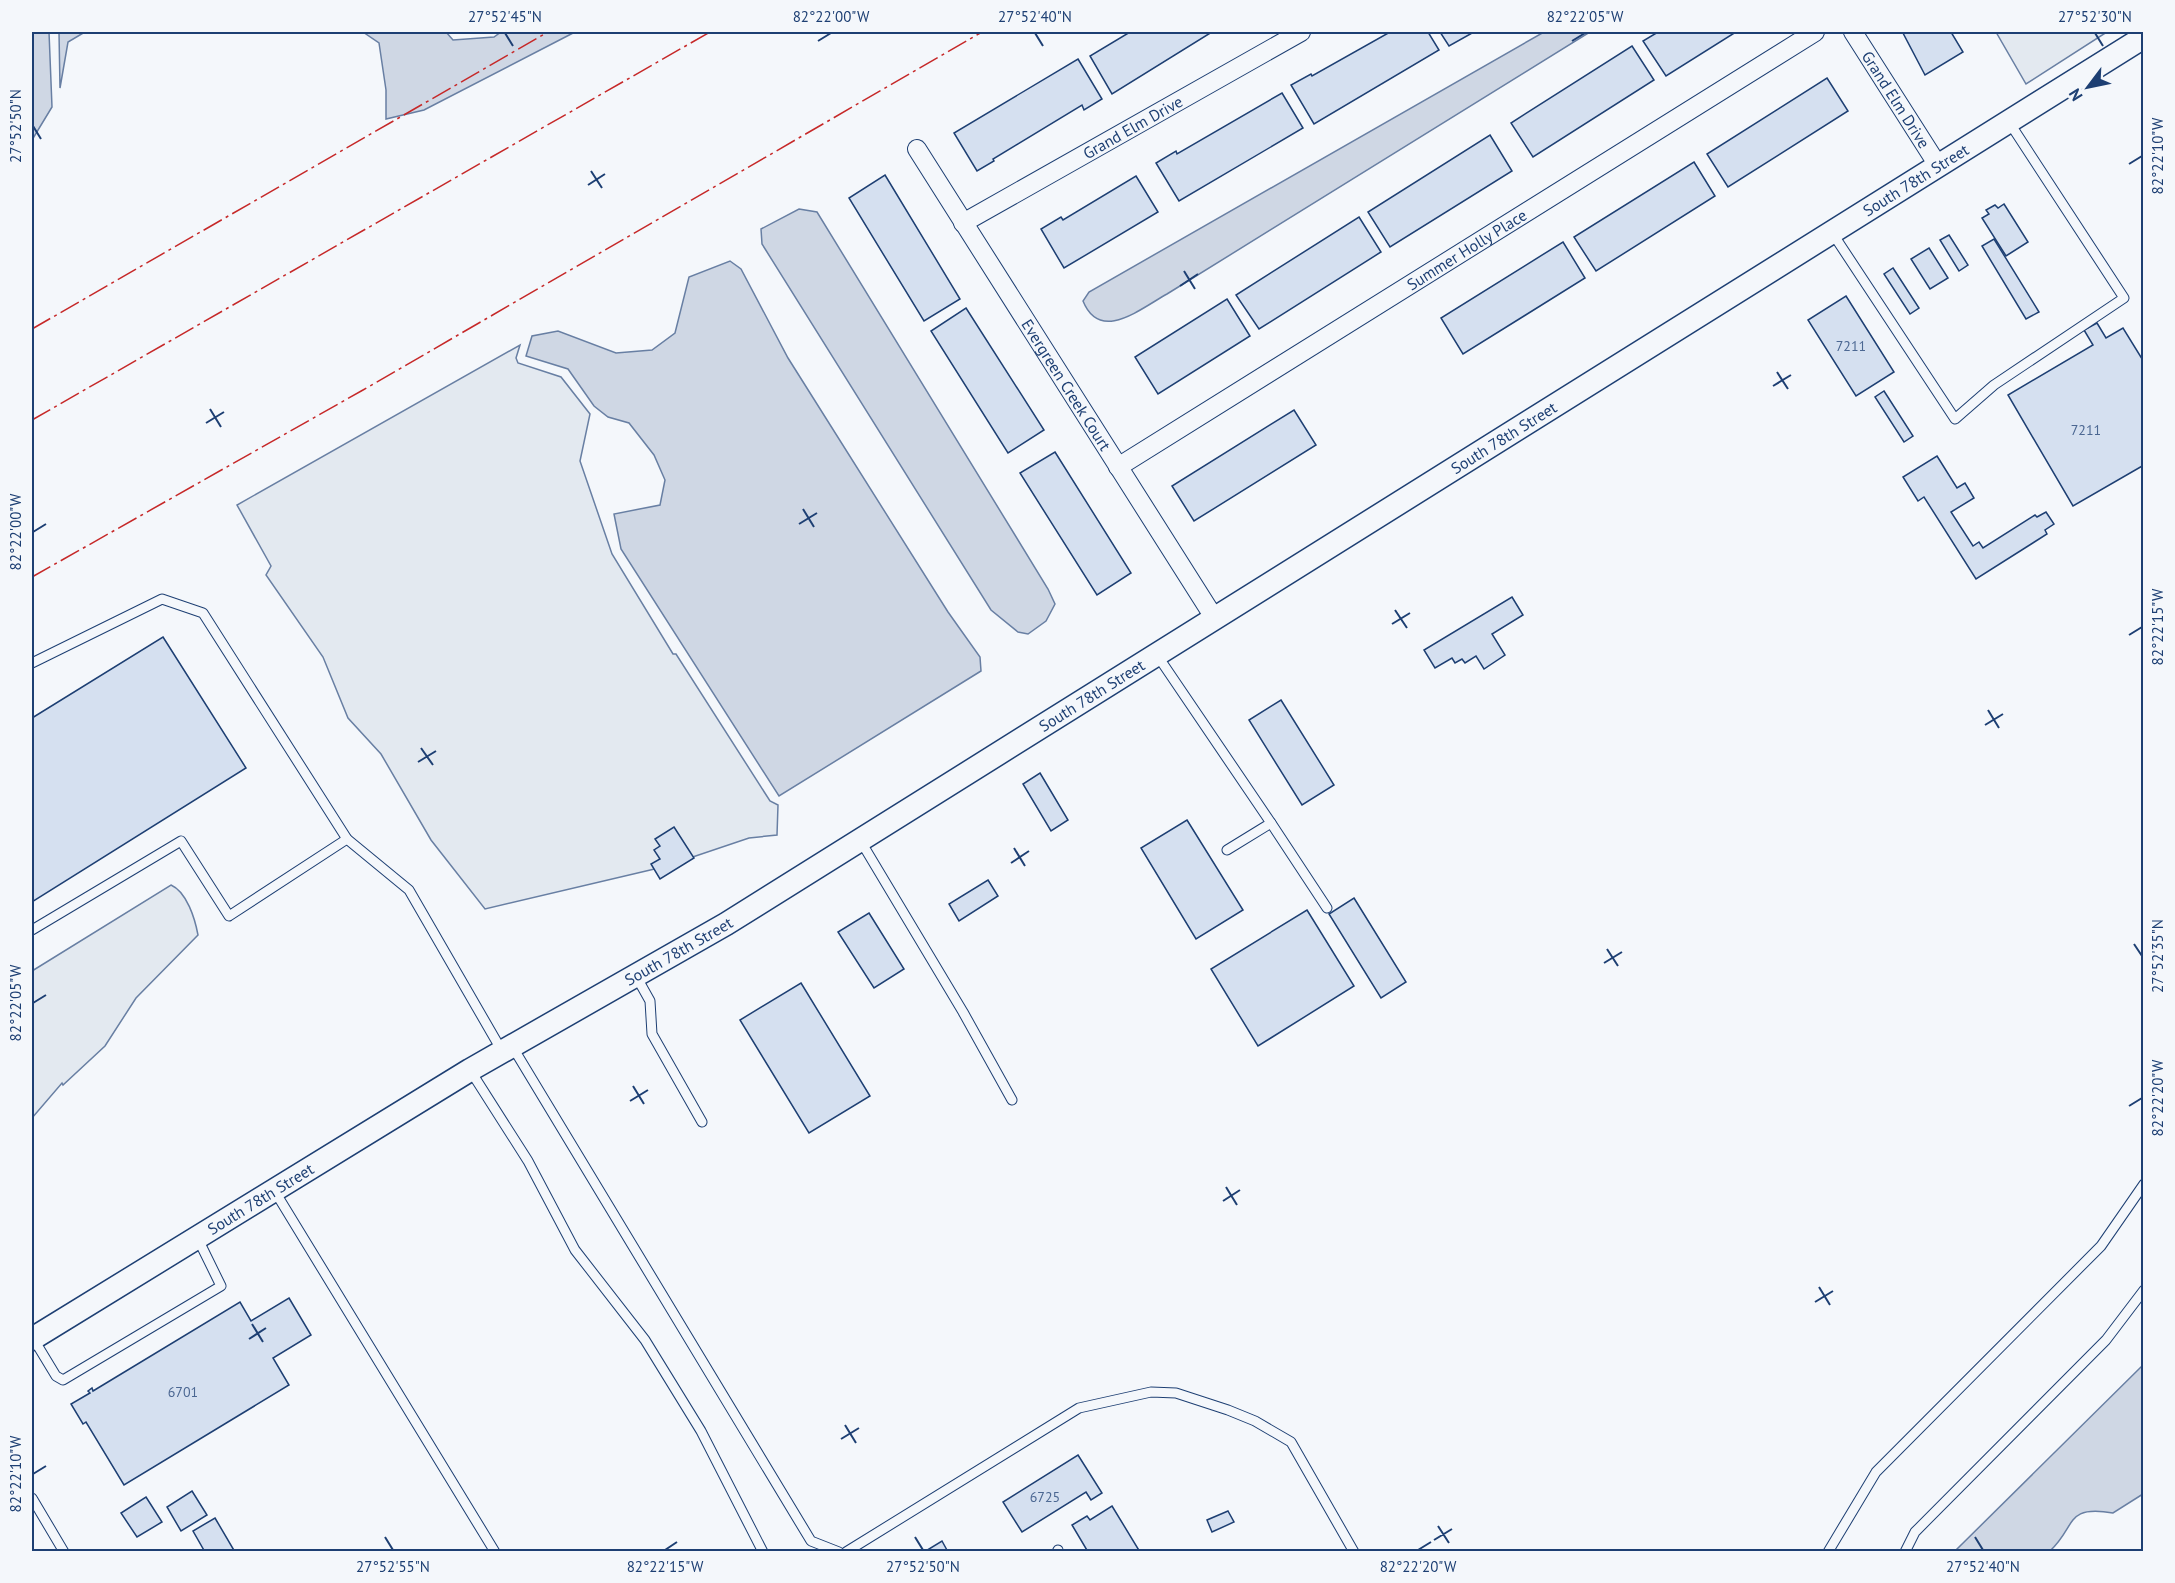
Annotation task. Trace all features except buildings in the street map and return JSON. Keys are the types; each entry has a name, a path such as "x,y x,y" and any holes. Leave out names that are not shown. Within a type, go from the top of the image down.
{"street":[{"name":"Grand Elm Drive","path":"963,223 1301,32"},
{"name":"Summer Holly Place","path":"1118,467 1815,32"},
{"name":"Grand Elm Drive","path":"1853,32 1939,167"},
{"name":"South 78th Street","path":"32,1337 470,1070 726,924 1833,234 2144,37"},
{"name":"Evergreen Creek Court","path":"917,149 1215,619"}],"lane":[{"path":"1833,234 1955,419 1994,385 2124,298 2009,122"},
{"path":"32,663 162,598 203,613 347,839 410,890 811,1540 839,1551"},
{"path":"1157,655 1327,908"},
{"path":"1227,850 1271,823"},
{"path":"32,930 181,840 229,916 347,839"},
{"path":"860,840 963,1012 1012,1101"},
{"path":"635,974 650,1001 652,1034 702,1122"},
{"path":"470,1070 528,1161 575,1250 645,1340 701,1431 764,1551"},
{"path":"1828,1551 1876,1472 2101,1246 2144,1184"},
{"path":"274,1190 495,1551"},
{"path":"32,1337 56,1377 63,1380 221,1286 197,1238"},
{"path":"1905,1551 1915,1532 2106,1340 2144,1290"},
{"path":"846,1551 1079,1408 1151,1392 1176,1393 1228,1410 1255,1421 1291,1442 1354,1551"},
{"path":"32,1498 64,1551"}],"shaded area":[{"path":"32,32 49,32 52,107 32,140"},
{"path":"59,32 85,32 68,42 60,88"},
{"path":"363,32 446,32 453,40 494,37 501,32 575,32 424,110 386,119 386,90 379,43"},
{"path":"1544,32 1590,32 1133,314 1110,321 1100,320 1090,313 1083,301 1089,292"},
{"path":"1996,32 2107,32 2026,84"},
{"path":"799,209 817,212 1048,589 1055,604 1046,621 1028,634 1018,632 991,610 762,244 761,229"},
{"path":"730,261 741,269 788,358 948,612 980,657 981,671 779,796 621,549 614,514 660,505 665,480 654,455 629,423 608,417 594,406 568,369 526,356 532,336 558,331 616,353 652,350 675,333 689,277"},
{"path":"520,345 516,358 518,363 561,377 590,414 580,461 612,554 673,654 676,654 770,801 778,805 777,835 749,838 663,867 485,909 431,840 381,754 348,718 323,657 266,575 271,566 237,505"},
{"path":"171,885 186,900 198,935 136,998 105,1046 63,1085 62,1083 32,1118 32,971"},
{"path":"2143,1365 2143,1494 2113,1513 2097,1511 2079,1515 2050,1551 1955,1551"}],"power":[{"path":"32,329 548,32"},
{"path":"32,420 710,32"},
{"path":"32,577 363,390 982,32"}]}
